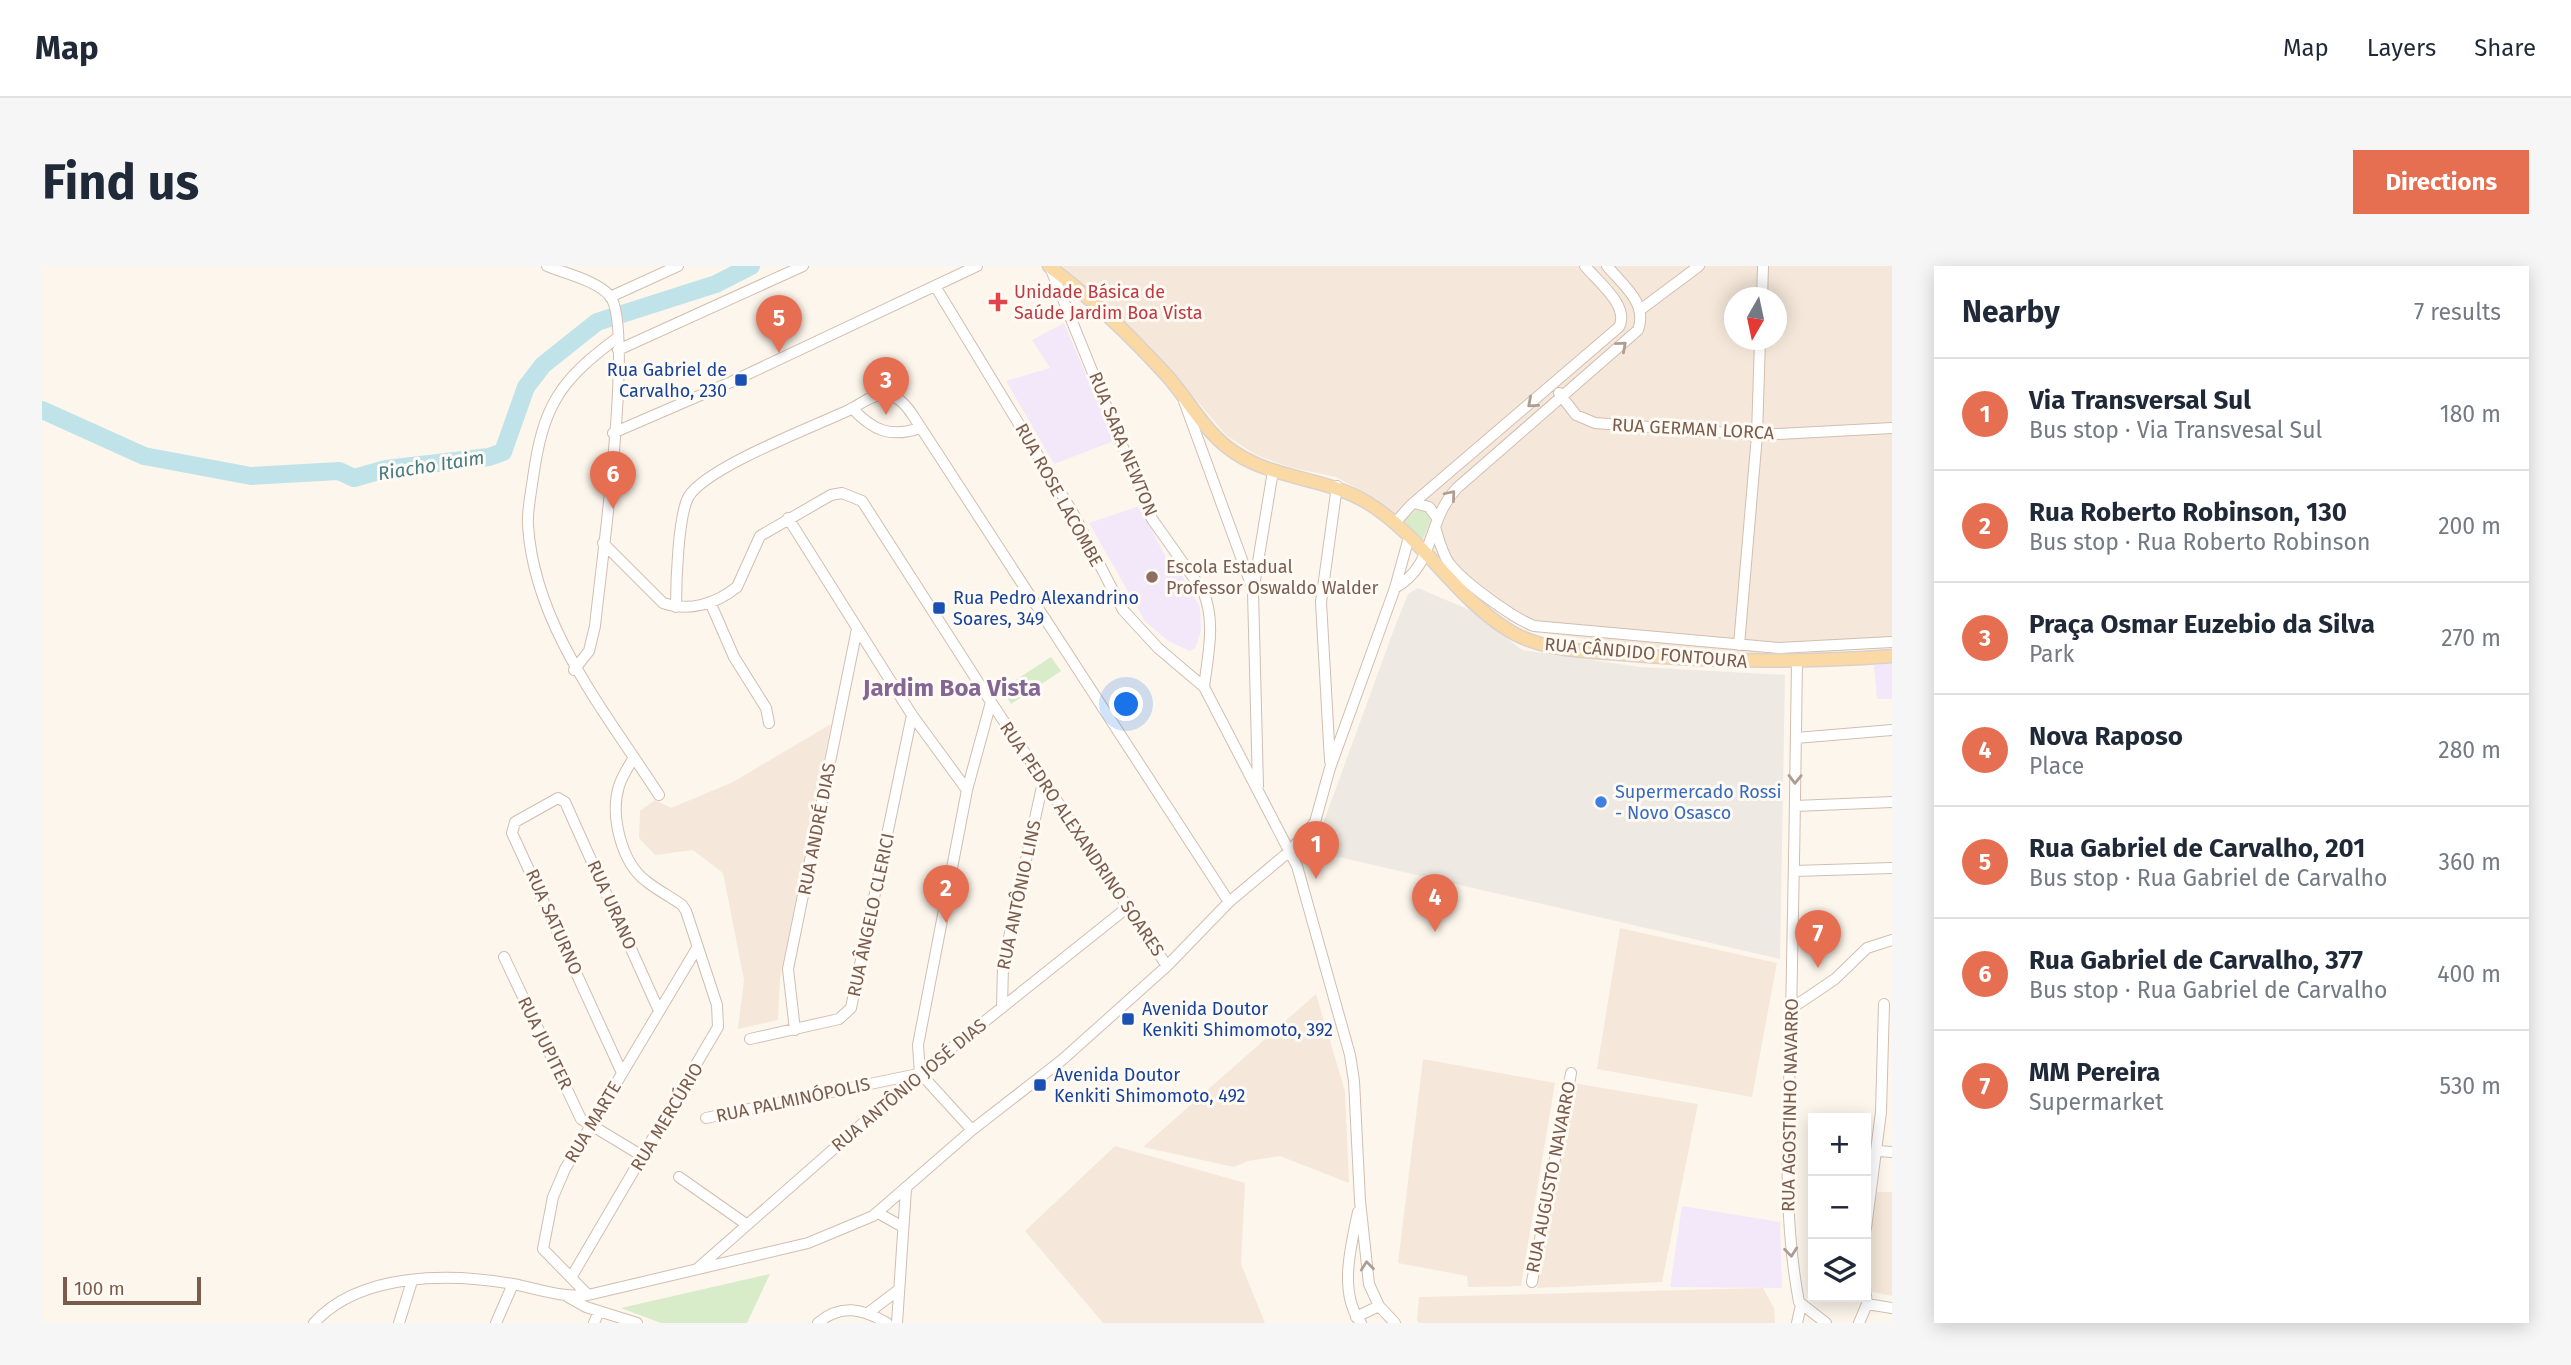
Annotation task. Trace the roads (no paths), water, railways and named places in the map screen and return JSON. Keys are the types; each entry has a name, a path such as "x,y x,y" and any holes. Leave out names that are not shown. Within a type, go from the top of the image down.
{"main road":[{"name":"RUA CÂNDIDO FONTOURA","path":"1049,266 1075,286 1153,361 1223,444 1273,471 1338,486 1370,504 1395,523 1426,557 1503,627 1537,644 1557,649 1685,659 1797,662 1892,656"}],"street":[{"path":"547,266 596,286 612,301 617,323 614,433 592,643 574,670"},
{"path":"612,301 678,266"},
{"path":"618,350 803,266"},
{"path":"614,433 731,382 977,266"},
{"name":"RUA SARA NEWTON","path":"1049,266 1153,519 1203,590 1208,602 1211,625 1204,687"},
{"path":"1395,523 1622,323 1620,307 1586,266"},
{"path":"1395,588 1426,557 1426,544 1457,488 1635,334 1640,325 1640,310 1636,301 1607,266"},
{"path":"1640,310 1699,266"},
{"path":"1762,287 1763,266"},
{"name":"RUA ROSE LACOMBE","path":"935,286 1073,513 1123,610 1158,648 1204,687"},
{"path":"1070,314 1075,286"},
{"path":"617,338 580,370 550,404 538,445 527,522 535,570 574,670 659,795"},
{"path":"1739,645 1757,435 1760,350"},
{"name":"RUA GERMAN LORCA","path":"1552,385 1576,415 1595,423 1757,435 1892,428"},
{"path":"1182,394 1238,543 1253,592"},
{"path":"603,543 656,598 676,607 683,509 700,484 761,449 852,408 866,399 880,395 895,397 904,403 1229,902"},
{"path":"852,408 870,426 888,433 920,428"},
{"path":"1203,455 1210,446 1223,444"},
{"path":"1258,790 1253,592 1273,471"},
{"path":"1330,768 1321,595 1338,486"},
{"name":"RUA PEDRO ALEXANDRINO SOARES","path":"676,607 696,607 737,587 761,536 788,518 831,495 842,493 862,501 1043,782 1167,966"},
{"path":"1415,503 1429,507 1436,522 1443,553 1454,569 1526,623 1779,648 1892,642"},
{"path":"788,518 912,715 967,790"},
{"path":"568,1297 819,1239 878,1213 972,1130 1062,1060 1167,966 1229,902 1291,850 1315,822 1330,768 1395,588 1409,537"},
{"path":"1238,543 1249,543 1260,538"},
{"path":"710,602 734,657 766,708 769,723"},
{"name":"RUA ANDRÉ DIAS","path":"795,1030 788,969 857,629"},
{"name":"RUA AGOSTINHO NAVARRO","path":"1797,662 1792,1008 1785,1165 1792,1265 1801,1305"},
{"path":"1204,687 1291,850 1350,1055 1354,1080 1360,1201 1369,1284 1378,1306 1395,1323"},
{"path":"972,1130 920,1073 918,1045 967,790 991,702"},
{"name":"RUA ÂNGELO CLERICI","path":"750,1040 839,1018 851,1008 912,715"},
{"path":"1796,738 1892,730"},
{"name":"RUA MERCÚRIO","path":"572,1276 718,1027 717,1005 682,905 645,881 636,871 617,826 616,799 623,777 634,757"},
{"name":"RUA ANTÔNIO LINS","path":"1002,1008 1003,965 1043,782"},
{"name":"RUA SATURNO","path":"563,800 558,799 515,822 512,833 622,1073"},
{"name":"RUA URANO","path":"563,800 659,1011"},
{"path":"1795,806 1892,802"},
{"path":"1794,872 1892,868"},
{"name":"RUA ANTÔNIO JOSÉ DIAS","path":"696,1269 920,1073 1128,907"},
{"path":"1792,1008 1835,979 1867,948 1892,940"},
{"name":"RUA MARTE","path":"588,1294 545,1252 542,1244 557,1183 697,948"},
{"name":"RUA JUPITER","path":"504,957 581,1119 590,1127"},
{"path":"1871,1196 1886,1112 1888,1039 1884,1004"},
{"name":"RUA PALMINÓPOLIS","path":"706,1118 920,1073"},
{"name":"RUA AUGUSTO NAVARRO","path":"1532,1282 1571,1073"},
{"path":"590,1127 644,1157"},
{"path":"1878,1151 1892,1152"},
{"path":"679,1177 746,1224"},
{"path":"897,1323 906,1189"},
{"path":"1360,1201 1348,1284 1359,1320 1378,1306"},
{"path":"878,1213 903,1227"},
{"path":"314,1323 327,1309 372,1287 412,1281 463,1279 513,1284 568,1297 599,1311 637,1323"},
{"path":"399,1323 412,1281"},
{"path":"496,1323 513,1284"},
{"path":"868,1313 898,1291"},
{"path":"1871,1301 1892,1308"},
{"path":"1859,1323 1865,1302"},
{"path":"1797,1323 1801,1305 1826,1323"},
{"path":"818,1323 843,1309 868,1313 887,1323"},
{"path":"594,1323 599,1311"}],"waterway":[{"name":"Riacho Itaim","path":"42,410 144,456 251,476 339,471 354,478 386,469 489,457 503,452 526,387 543,365 597,322 716,284 751,266"}],"place":[{"name":"Unidade Básica de Saúde Jardim Boa Vista","path":"998,302"},
{"name":"Rua Gabriel de Carvalho, 201","path":"779,353"},
{"name":"Rua Gabriel de Carvalho, 230","path":"741,380"},
{"name":"Praça Osmar Euzebio da Silva","path":"886,415"},
{"name":"Rua Gabriel de Carvalho, 377","path":"613,509"},
{"name":"Escola Estadual Professor Oswaldo Walder","path":"1152,577"},
{"name":"Rua Pedro Alexandrino Soares, 349","path":"939,608"},
{"name":"Supermercado Rossi - Novo Osasco","path":"1601,802"},
{"name":"Via Transversal Sul","path":"1316,879"},
{"name":"Rua Roberto Robinson, 130","path":"946,923"},
{"name":"Nova Raposo","path":"1435,932"},
{"name":"MM Pereira","path":"1818,968"},
{"name":"Avenida Doutor Kenkiti Shimomoto, 392","path":"1128,1019"},
{"name":"Avenida Doutor Kenkiti Shimomoto, 492","path":"1040,1085"}],"district":[{"name":"Jardim Boa Vista","path":"952,688"}]}
